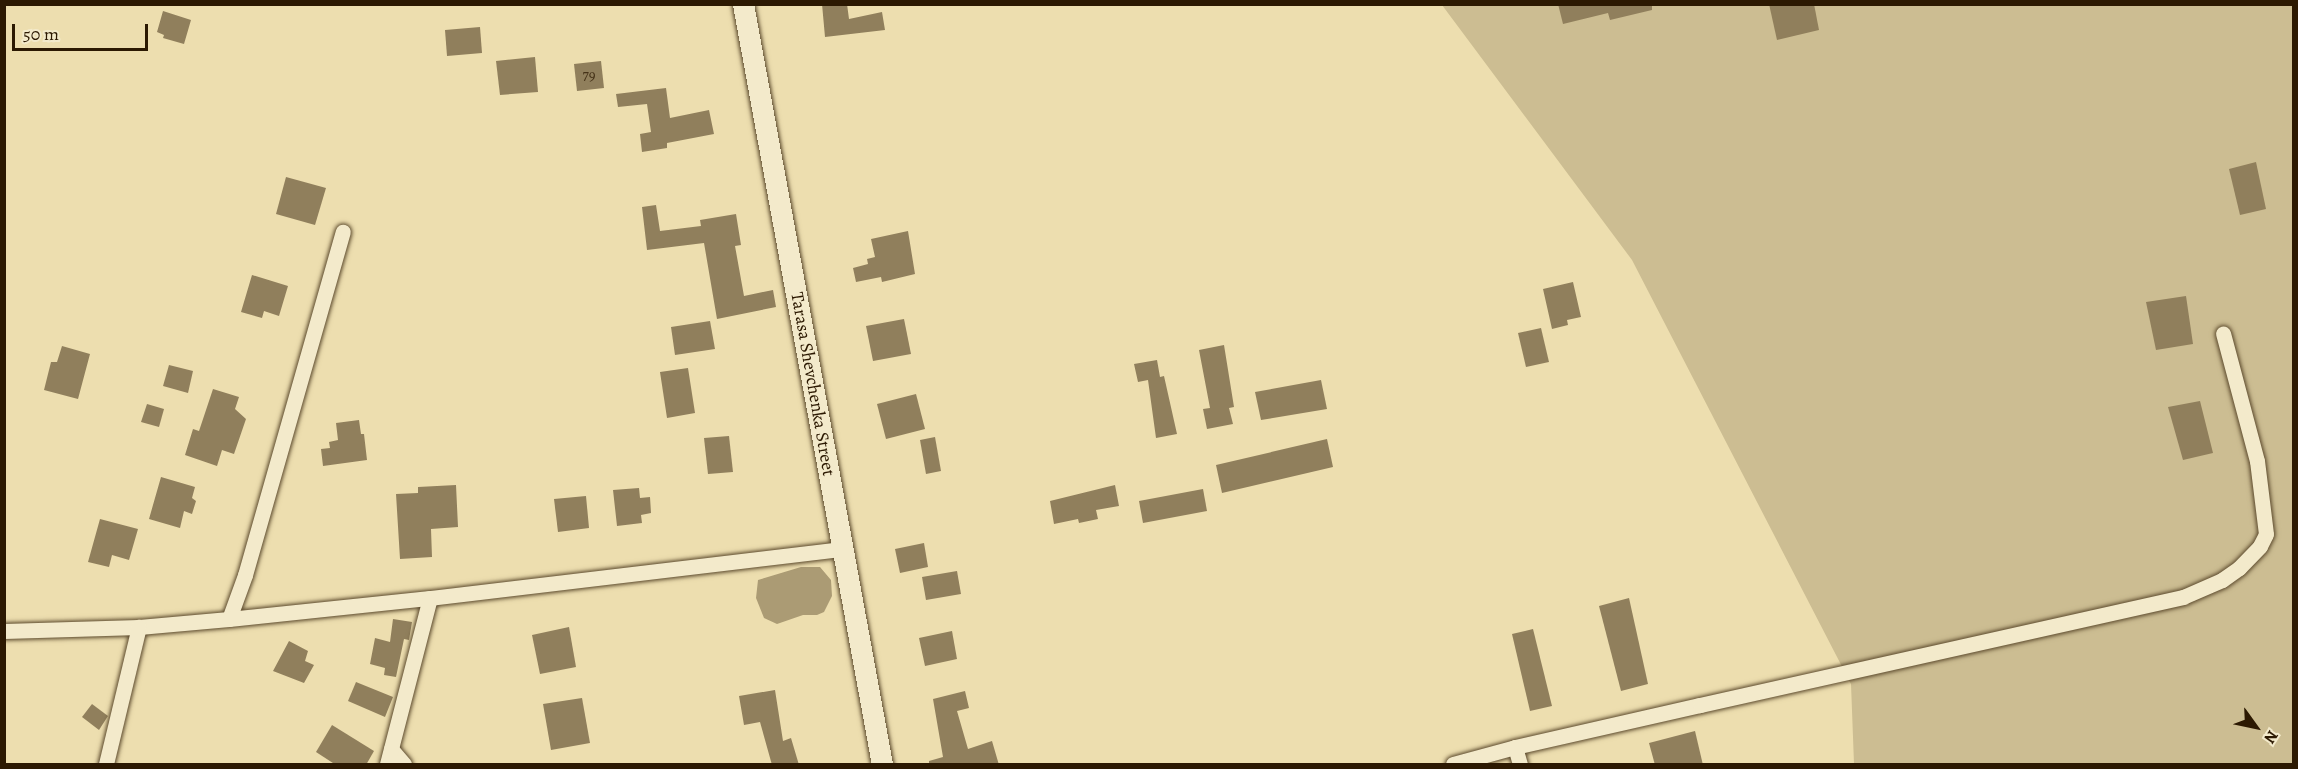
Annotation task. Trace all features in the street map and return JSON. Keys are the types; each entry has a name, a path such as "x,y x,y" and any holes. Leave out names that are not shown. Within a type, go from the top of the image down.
{"street":[{"name":"Tarasa Shevchenka Street","path":"743,4 882,765"},
{"path":"229,618 244,575 343,232"},
{"path":"1453,765 1515,747 2183,597 2222,580 2240,568 2260,546 2266,534 2257,461 2223,333"},
{"path":"4,632 139,627 430,598 841,549"},
{"path":"387,765 430,598"},
{"path":"106,765 139,627"},
{"path":"1515,747 1520,765"},
{"path":"391,749 404,765"}],"shaded area":[{"path":"1442,5 2293,5 2293,764 1854,764 1851,684 1632,260"},
{"path":"801,567 820,567 831,580 832,596 824,612 817,615 803,615 777,624 764,618 756,598 758,580"}],"building":[{"path":"822,4 847,4 849,19 882,12 885,30 825,37"},
{"path":"1558,4 1652,4 1652,10 1610,20 1608,13 1563,24"},
{"path":"1769,4 1814,4 1819,30 1777,40"},
{"path":"163,11 191,20 184,44 163,38 164,35 157,32"},
{"path":"480,27 482,53 447,56 445,30"},
{"path":"535,57 538,92 500,95 496,61"},
{"path":"601,61 604,88 577,91 574,64"},
{"path":"666,88 670,118 709,110 714,134 667,143 667,148 642,152 640,134 651,132 647,104 618,107 616,94"},
{"path":"2256,162 2266,209 2240,215 2229,169"},
{"path":"286,177 326,188 315,225 276,214"},
{"path":"656,205 660,231 701,226 700,220 736,214 741,245 735,246 744,296 773,290 776,307 717,319 704,243 647,250 642,207"},
{"path":"908,231 915,274 882,282 881,277 856,282 853,268 868,264 867,259 875,257 871,239"},
{"path":"252,275 288,286 279,316 264,311 262,318 241,312"},
{"path":"1573,282 1581,317 1567,320 1568,325 1552,329 1543,289"},
{"path":"2186,296 2193,344 2156,350 2146,302"},
{"path":"904,319 911,354 873,361 866,326"},
{"path":"710,321 715,349 675,355 671,327"},
{"path":"1541,328 1549,362 1526,367 1518,333"},
{"path":"1224,345 1234,407 1229,408 1233,424 1207,429 1203,409 1210,408 1199,350"},
{"path":"62,346 90,354 78,399 44,390 51,362 57,362"},
{"path":"1157,360 1160,377 1164,376 1177,434 1156,438 1148,380 1138,382 1134,364"},
{"path":"169,365 193,371 188,393 163,386"},
{"path":"688,368 695,413 667,418 660,372"},
{"path":"1321,380 1327,409 1261,420 1255,392"},
{"path":"213,389 239,397 235,409 246,419 234,454 222,450 217,466 185,455 193,429 199,431"},
{"path":"916,394 925,429 886,439 877,404"},
{"path":"2200,401 2213,453 2183,460 2168,407"},
{"path":"147,404 164,409 159,427 141,422"},
{"path":"359,420 361,434 364,434 367,460 323,466 321,449 330,448 329,442 338,440 336,423"},
{"path":"729,436 733,472 708,474 704,438"},
{"path":"935,437 941,471 926,474 920,440"},
{"path":"1327,439 1333,467 1222,493 1216,465"},
{"path":"161,477 195,487 192,498 196,501 192,514 184,511 180,528 149,519"},
{"path":"456,485 458,527 431,529 432,557 400,559 396,494 418,493 418,487"},
{"path":"1115,485 1119,506 1096,510 1098,519 1079,523 1078,519 1054,524 1050,501"},
{"path":"639,488 640,498 650,497 651,513 641,515 642,523 617,526 613,490"},
{"path":"1203,489 1207,511 1143,523 1139,501"},
{"path":"586,496 589,528 558,532 554,499"},
{"path":"100,519 138,529 129,560 112,555 109,567 88,562"},
{"path":"924,543 928,567 900,573 895,549"},
{"path":"957,571 961,594 926,600 922,577"},
{"path":"1629,598 1648,684 1621,691 1599,606"},
{"path":"393,619 412,622 409,640 404,639 396,677 384,675 385,668 370,664 375,638 390,642"},
{"path":"569,627 576,667 540,674 532,635"},
{"path":"1533,629 1552,706 1530,711 1512,634"},
{"path":"952,631 957,659 925,666 919,638"},
{"path":"289,641 308,651 305,661 314,665 304,683 273,671"},
{"path":"356,682 393,697 385,717 348,701"},
{"path":"775,690 783,741 791,738 799,765 772,765 760,722 744,725 739,696"},
{"path":"965,691 969,708 957,711 968,749 992,741 999,765 929,765 929,761 943,757 933,699"},
{"path":"582,698 590,743 551,750 543,704"},
{"path":"92,704 108,716 99,730 82,717"},
{"path":"332,725 374,751 366,765 336,765 316,752"},
{"path":"1695,731 1703,765 1655,765 1649,743"}]}
